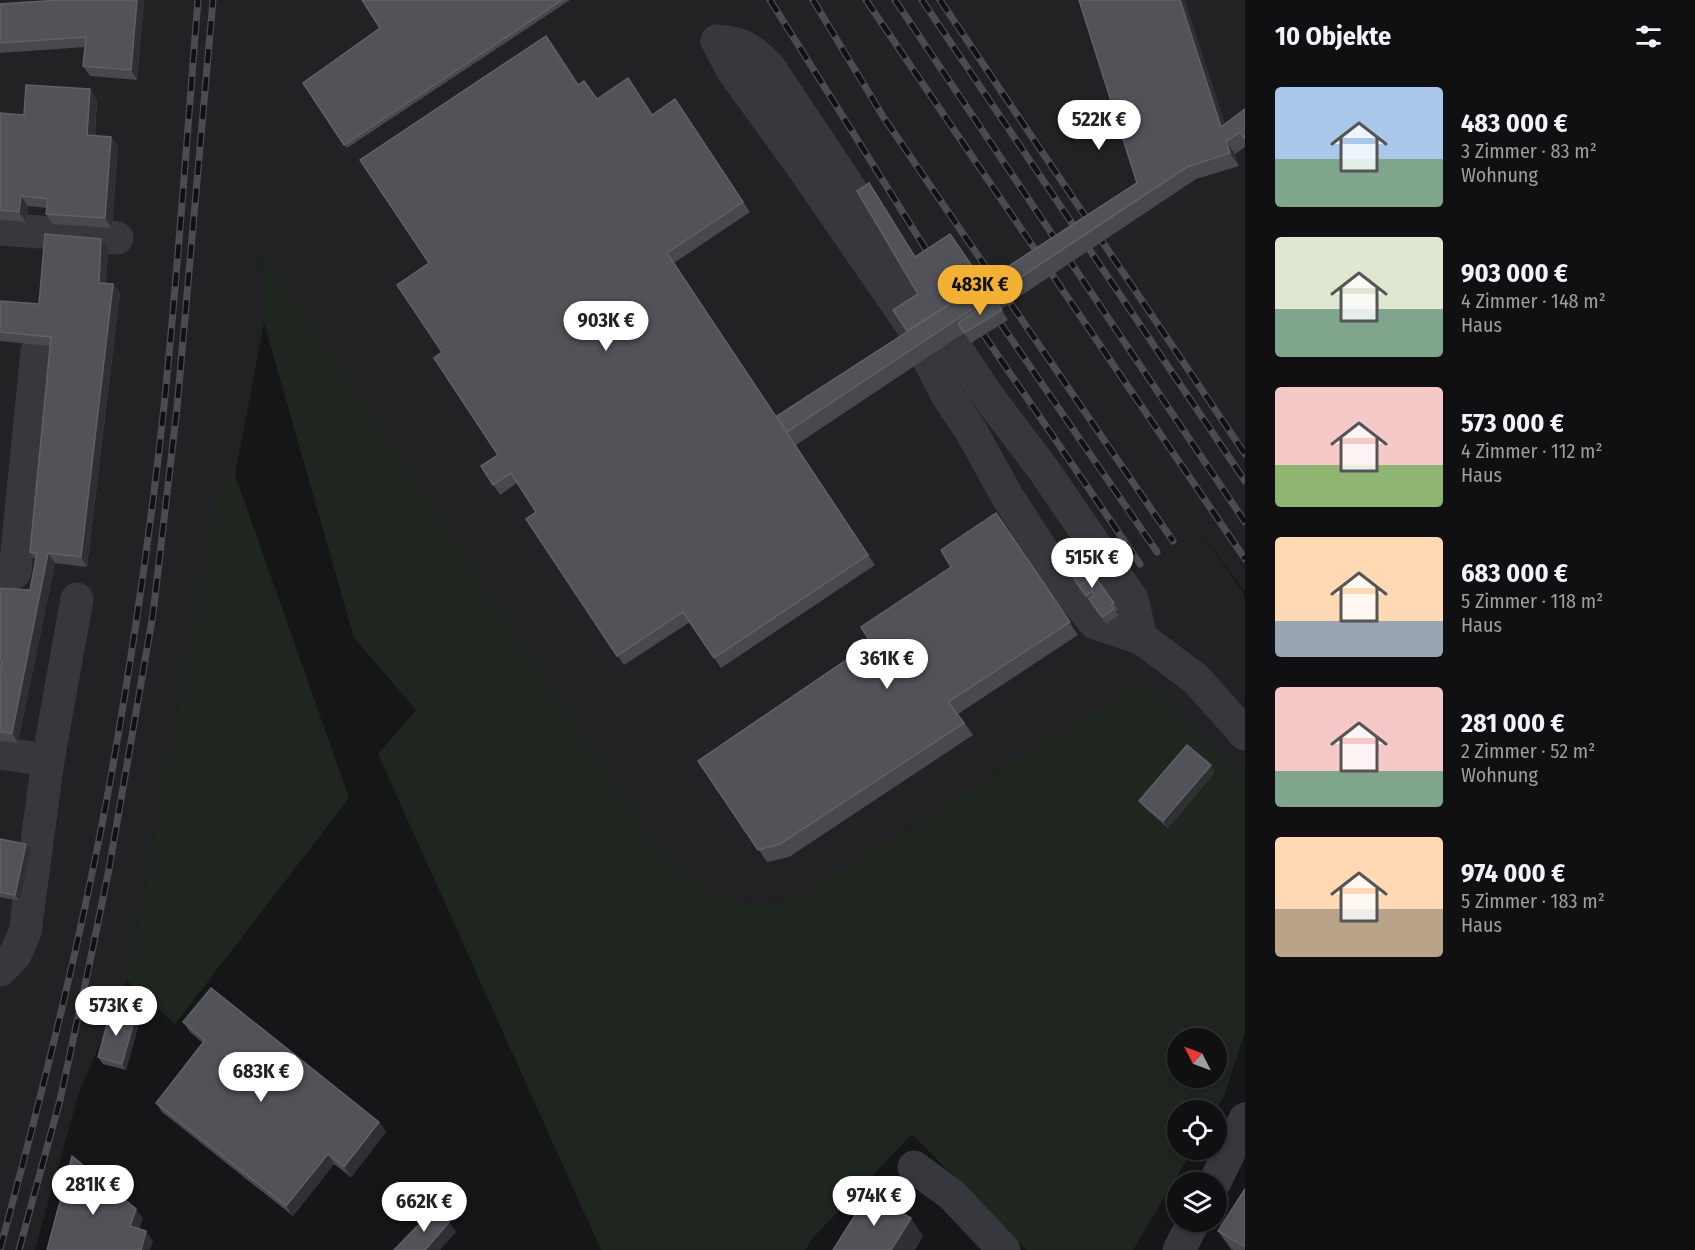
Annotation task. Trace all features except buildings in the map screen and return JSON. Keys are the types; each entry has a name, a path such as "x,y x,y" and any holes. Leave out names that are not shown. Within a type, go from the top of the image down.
{"street":[{"path":"1141,638 1132,599 1043,469 987,395 769,67 747,48 734,42 717,41 733,71 910,323 947,395 971,431 1007,496 1065,586 1095,624 1141,638 1196,679 1245,734"},
{"path":"0,229 117,238"},
{"path":"0,570 15,572 37,351"},
{"path":"0,970 15,955 25,932 48,760 77,598"},
{"path":"0,753 48,760"},
{"path":"1220,1172 1245,1119"},
{"path":"914,1167 952,1195 1004,1250"},
{"path":"1179,1250 1188,1232"}],"shaded area":[{"path":"0,0 1245,0 1245,592 1195,523 1245,595 1245,776 1158,691 1116,697 794,901 740,903 694,884 655,844 261,250 264,323 235,475 221,478 127,981 79,1092 35,1250 0,1250"},
{"path":"261,249 655,844 694,884 740,903 794,901 1116,697 1143,683 1158,691 1245,776 1245,1031 1227,1087 1227,1028 1167,1028 1167,1088 1227,1088 1222,1100 1167,1100 1167,1160 1186,1160 1179,1172 1167,1172 1167,1193 1133,1250 1027,1250 912,1134 812,1239 805,1250 601,1250 378,754 416,710 354,638 264,323"},
{"path":"235,475 349,798 175,1024 127,981 221,477"}],"railway":[{"path":"0,1249 47,1071 75,951 101,831 127,680 164,406 198,0"},
{"path":"19,1250 60,1100 88,971 109,869 153,614 177,408 213,0"},
{"path":"770,0 932,259"},
{"path":"813,0 884,118 1173,541"},
{"path":"866,0 1245,559"},
{"path":"895,0 1245,522"},
{"path":"922,0 1245,481"},
{"path":"940,0 1245,454"},
{"path":"1001,324 1157,552"},
{"path":"984,335 1140,564"}]}
